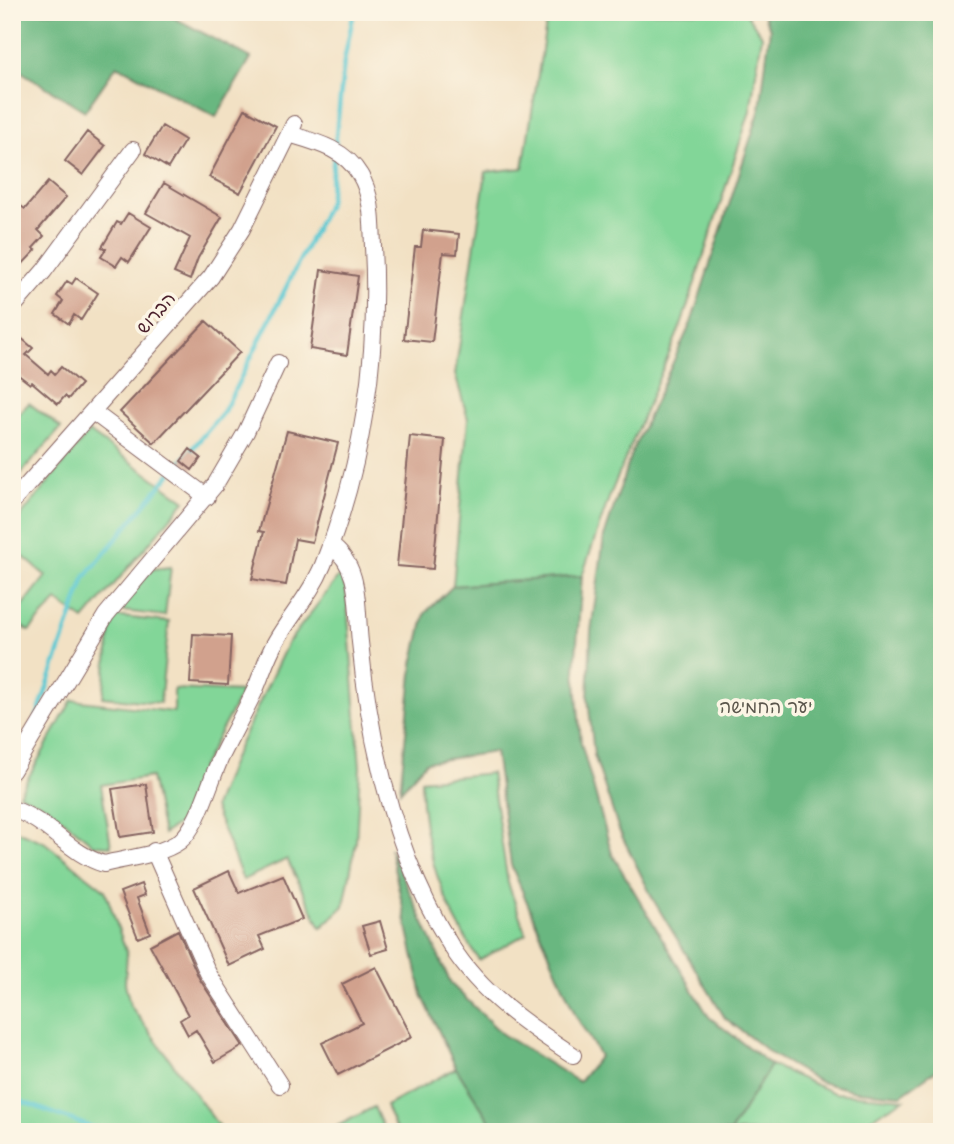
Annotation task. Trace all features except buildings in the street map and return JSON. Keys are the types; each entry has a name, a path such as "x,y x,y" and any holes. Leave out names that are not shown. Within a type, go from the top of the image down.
{"street":[{"name":"הברוש","path":"12,502 211,277 242,229 292,129 342,155 362,177 369,199 374,292 369,378 356,455 330,545"},
{"path":"12,308 44,271 133,150"},
{"path":"12,771 106,615 206,497 246,432 278,363"},
{"path":"93,412 206,497"},
{"path":"12,809 41,821 94,861 104,864 180,841 188,832 275,642 307,596 330,545 346,558 353,575 364,677 378,754 402,842 429,906 452,948 489,993 513,1014 573,1055"},
{"path":"154,851 208,973 280,1085"}],"green space":[{"path":"24,12 163,12 251,58 216,117 117,65 85,111 12,66 12,36"},
{"path":"548,12 745,12 762,36 750,111 682,323 610,495 582,576 453,586 468,419 455,374 486,172 523,168"},
{"name":"יער החמישה","path":"762,12 942,12 942,1066 901,1095 856,1091 820,1082 773,1055 725,1018 654,901 619,830 594,755 588,698 591,631 604,537 632,452 691,323 760,109 770,29"},
{"path":"29,403 61,428 12,484 12,451 19,444 12,437 12,421"},
{"path":"89,432 185,501 84,620 57,601 29,631 12,620 46,576 12,547 12,527"},
{"path":"171,567 165,616 114,610 153,569"},
{"path":"340,575 346,590 360,767 356,842 344,906 321,928 287,859 243,880 214,807 232,761 287,644"},
{"path":"582,576 575,670 581,743 612,854 709,1017 771,1065 730,1132 497,1132 456,1068 422,995 390,848 451,984 502,1034 579,1082 600,1056 576,1016 511,865 495,752 426,762 400,791 413,664 425,613 453,586"},
{"path":"112,616 169,622 160,703 103,697"},
{"path":"174,689 242,692 200,770 183,821 163,834 151,777 101,785 111,846 94,845 48,807 19,794 72,700 174,712"},
{"path":"491,773 508,883 526,934 479,960 455,918 436,874 425,828 421,780"},
{"path":"12,829 44,842 105,890 127,954 125,983 130,1005 223,1132 12,1132"},
{"path":"771,1065 834,1093 904,1099 865,1122 835,1132 730,1132"},
{"path":"456,1068 497,1132 397,1132 386,1106"},
{"path":"374,1107 385,1132 326,1132"}],"waterway":[{"path":"335,146 344,61 354,12"},
{"path":"176,468 224,411 329,202 334,155"},
{"path":"37,717 85,577 170,474"},
{"path":"12,788 17,775"},
{"path":"12,1098 105,1132"}]}
